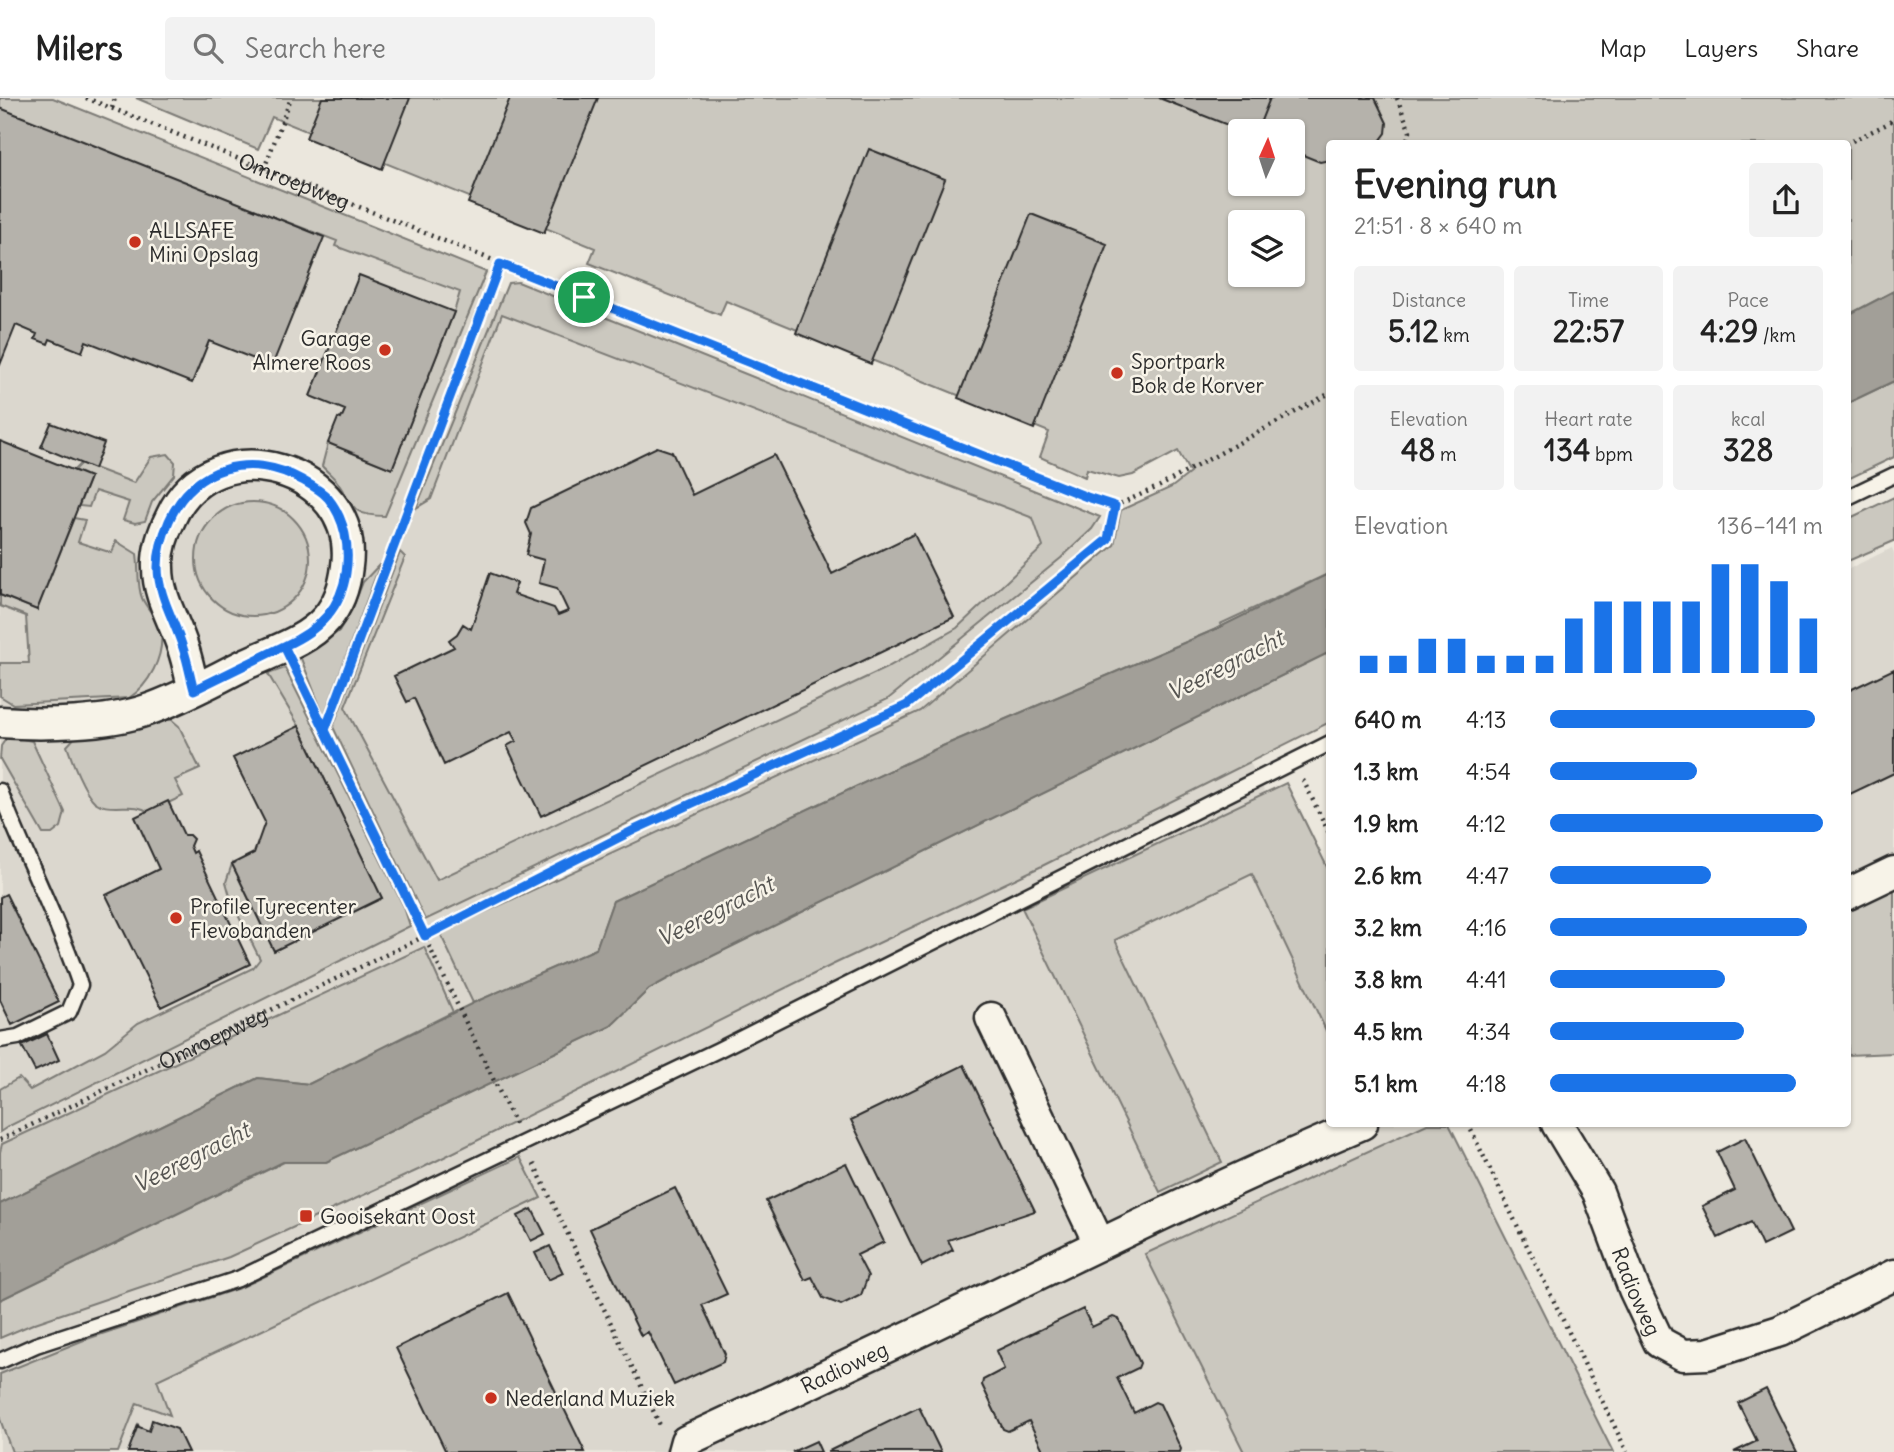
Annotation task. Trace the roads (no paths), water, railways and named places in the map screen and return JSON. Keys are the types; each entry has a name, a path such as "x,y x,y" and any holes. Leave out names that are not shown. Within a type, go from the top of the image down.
{"street":[{"path":"0,722 33,724 105,719 146,711 194,690 305,637 326,620 339,600 349,547 338,513 327,496 289,473 262,466 232,466 209,474 176,506 161,544 158,566 160,589 183,648 194,690"},
{"path":"1851,893 1894,872"},
{"path":"991,1018 1099,1243"},
{"name":"Radioweg","path":"685,1447 1099,1243 1259,1168 1355,1127"},
{"name":"Radioweg","path":"1559,1127 1598,1192 1634,1289 1659,1342 1683,1355 1707,1354 1780,1331 1894,1275"}],"lane":[{"path":"1851,496 1894,475"},
{"path":"0,1361 36,1345 238,1279 718,1050 1326,745"},
{"path":"0,791 15,832 66,944 80,985 69,1012 18,1037 0,1040"}],"water":[{"path":"1894,291 1894,381 1851,402 1851,313"},
{"name":"Veeregracht","path":"1326,575 1326,654 680,972 649,989 611,1026 326,1162 283,1162 0,1300 0,1204 258,1078 309,1084 473,1003 596,949 613,901 938,748 1214,630"}],"place":[{"name":"ALLSAFE Mini Opslag","path":"135,242"},
{"name":"Garage Almere Roos","path":"385,350"},
{"name":"Sportpark Bok de Korver","path":"1117,373"},
{"name":"Profile Tyrecenter Flevobanden","path":"176,918"},
{"name":"Gooisekant Oost","path":"306,1216"},
{"name":"Nederland Muziek","path":"491,1398"}]}
